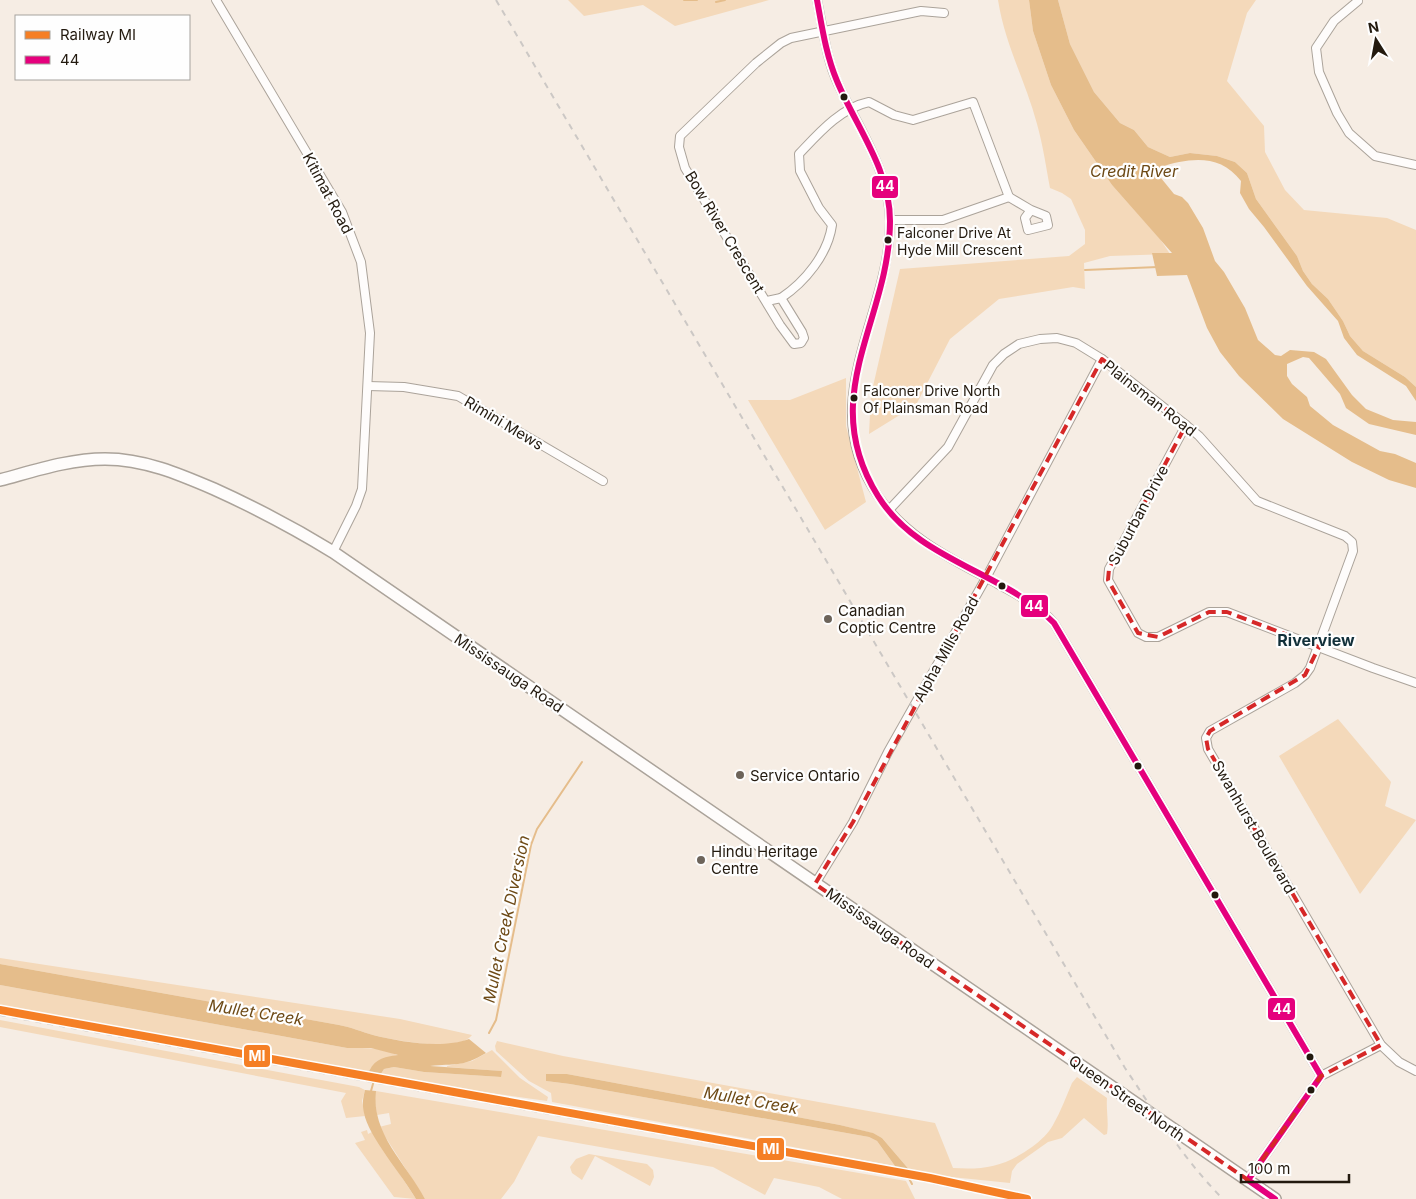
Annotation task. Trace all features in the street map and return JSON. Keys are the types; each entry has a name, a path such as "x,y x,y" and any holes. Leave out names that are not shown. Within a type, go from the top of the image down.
{"main road":[{"name":"Mississauga Road","path":"0,480 68,463 105,459 136,462 162,468 253,507 288,525 333,552 978,996"},
{"name":"Queen Street North","path":"978,996 1275,1199"}],"street":[{"name":"Kitimat Road","path":"216,0 342,212 361,262 370,333 362,489 356,506 333,552"},
{"path":"817,0 833,70 879,166 887,196 890,220 888,252 859,357 852,398 852,422 860,458 876,494 908,530 919,539 1037,606 1054,623 1321,1076"},
{"path":"1358,1 1334,22 1316,48 1319,72 1338,114 1349,132 1375,156 1416,165"},
{"path":"824,32 921,11 944,13"},
{"name":"Bow River Crescent","path":"781,298 802,332 804,338 801,343 794,344 789,339 685,168 679,147 680,136 756,63 781,43 791,38 824,32"},
{"path":"851,109 869,102 894,115 913,120 973,102 1009,197 1031,210"},
{"name":"Bow River Crescent","path":"767,301 781,298 796,288 817,261 830,236 832,225 819,208 800,171 799,154 822,129 851,109"},
{"path":"890,220 942,220 1009,197"},
{"name":"Plainsman Road","path":"889,510 948,447 993,366 1004,354 1019,344 1040,338 1057,338 1076,343 1102,359 1199,436 1257,500 1345,536 1352,542 1353,552 1319,647"},
{"name":"Alpha Mills Road","path":"816,884 853,822 888,752 986,578 1102,359"},
{"name":"Rimini Mews","path":"368,386 404,387 458,396 603,481"},
{"name":"Suburban Drive","path":"1186,425 1109,569 1108,580 1138,633 1146,637 1158,637 1209,612 1227,612 1416,683"},
{"name":"Swanhurst Boulevard","path":"1319,647 1305,675 1295,683 1210,731 1206,738 1208,749 1381,1044"},
{"path":"1248,1180 1321,1076 1381,1044 1399,1062 1416,1071"}],"highlighted area":[{"path":"1102,359 1186,425 1109,569 1108,580 1138,633 1158,637 1209,612 1227,612 1319,647 1305,675 1210,731 1206,738 1208,749 1381,1045 1321,1076 1248,1180 815,884 853,822"}],"shaded area":[{"path":"568,0 769,0 675,26 643,5 584,16"},
{"path":"998,0 1029,0 1033,31 1051,85 1074,130 1112,185 1160,239 1170,254 1110,256 1084,263 1085,289 1073,287 999,299 950,339 916,405 869,434 871,395 900,269 1069,256 1085,244 1085,230 1071,199 1050,188 1037,124 1001,17"},
{"path":"1058,0 1256,0 1247,13 1227,81 1264,126 1265,152 1285,190 1304,210 1387,218 1416,230 1416,387 1405,377 1363,351 1350,336 1343,321 1328,299 1312,284 1303,271 1297,256 1256,199 1247,173 1235,162 1217,156 1190,153 1170,157 1148,147 1134,130 1120,123 1094,92 1070,44"},
{"path":"846,378 846,426 866,502 825,530 748,400 790,400"},
{"path":"1338,719 1391,782 1385,806 1416,820 1360,894 1279,756"},
{"path":"0,958 400,1019 472,1035 465,1040 440,1044 395,1040 339,1025 0,964"},
{"path":"0,985 347,1048 387,1051 398,1056 371,1068 368,1074 281,1056 0,1006"},
{"path":"0,1020 359,1087 365,1090 362,1101 365,1116 346,1118 341,1101 346,1093 0,1027"},
{"path":"497,1041 563,1056 935,1123 953,1168 975,1168 1004,1163 1032,1147 1051,1128 1072,1083 1077,1077 1107,1098 1107,1134 1104,1135 1084,1118 1062,1138 1048,1142 1017,1164 1012,1171 1010,1183 912,1173 882,1138 872,1133 840,1125 567,1074 546,1081 869,1137 877,1141 895,1166 552,1102 551,1093 529,1081 496,1051"},
{"path":"492,1050 520,1078 548,1097 547,1101 379,1077 384,1069 394,1067 424,1072 501,1077 501,1071 447,1067 472,1061"},
{"path":"376,1091 906,1181 915,1199 842,1199 819,1187 774,1178 765,1195 713,1167 538,1136 514,1182 501,1199 425,1199 379,1127 391,1124 389,1113 377,1115"},
{"path":"367,1130 368,1134 372,1132 416,1199 394,1197 355,1143 365,1140 361,1132"},
{"path":"589,1154 647,1164 653,1170 654,1177 650,1186 595,1156 582,1180 572,1173 570,1167 576,1159"}],"water":[{"name":"Credit River","path":"1029,0 1058,0 1070,44 1094,92 1120,123 1134,130 1148,147 1170,157 1190,153 1217,156 1235,162 1247,173 1256,199 1297,256 1303,271 1312,284 1328,299 1343,321 1350,336 1363,351 1405,377 1416,387 1416,401 1406,386 1357,355 1344,338 1338,321 1307,286 1249,209 1240,193 1241,181 1233,172 1224,166 1204,160 1182,161 1160,167 1161,178 1174,194 1182,197 1188,203 1203,228 1215,261 1224,272 1245,308 1258,340 1275,355 1281,356 1290,350 1314,352 1326,359 1352,395 1366,409 1393,420 1416,422 1416,435 1369,424 1346,408 1340,394 1309,358 1303,357 1287,364 1287,376 1292,384 1307,397 1310,406 1333,425 1380,451 1395,454 1416,463 1416,488 1389,480 1352,462 1283,419 1239,376 1220,352 1207,328 1187,275 1157,276 1152,253 1172,253 1112,185 1074,130 1051,85 1033,31"},
{"path":"0,964 339,1025 396,1040 447,1044 469,1039 486,1053 464,1063 430,1066 502,1071 501,1077 424,1072 394,1067 384,1069 379,1077 368,1074 373,1065 383,1058 398,1055 371,1048 347,1048 0,985"},
{"path":"546,1074 567,1074 840,1125 873,1133 882,1138 912,1173 895,1170 895,1166 877,1141 869,1137 546,1081"},
{"path":"365,1090 376,1091 376,1107 384,1135 425,1199 416,1199 372,1133 363,1110"}],"waterway":[{"path":"684,0 697,0"},
{"path":"716,2 725,0"},
{"name":"Mullet Creek Diversion","path":"1085,270 1158,267"},
{"name":"Mullet Creek Diversion","path":"489,1033 496,1020 531,845 537,829 582,762"},
{"path":"371,1091 376,1073"},
{"name":"Mullet Creek","path":"905,1171 912,1184"}],"railway":[{"path":"496,0 1125,1068 1183,1153 1223,1199"},
{"path":"0,1015 917,1180 1008,1199"}],"rail line":[{"name":"MI","path":"0,1010 930,1178 1027,1199"}],"transit line":[{"name":"44","path":"817,0 833,71 871,149 889,202 890,221 887,257 860,358 854,391 853,424 860,459 878,496 895,518 915,536 938,551 1011,590 1054,623 1321,1076 1248,1180 1275,1199"}],"place":[{"name":"Falconer Drive At Hyde Mill Crescent","path":"888,240"},
{"name":"Falconer Drive North Of Plainsman Road","path":"854,398"},
{"name":"Canadian Coptic Centre","path":"828,619"},
{"name":"Service Ontario","path":"740,775"},
{"name":"Hindu Heritage Centre","path":"701,860"}],"district":[{"name":"Riverview","path":"1316,640"}]}
